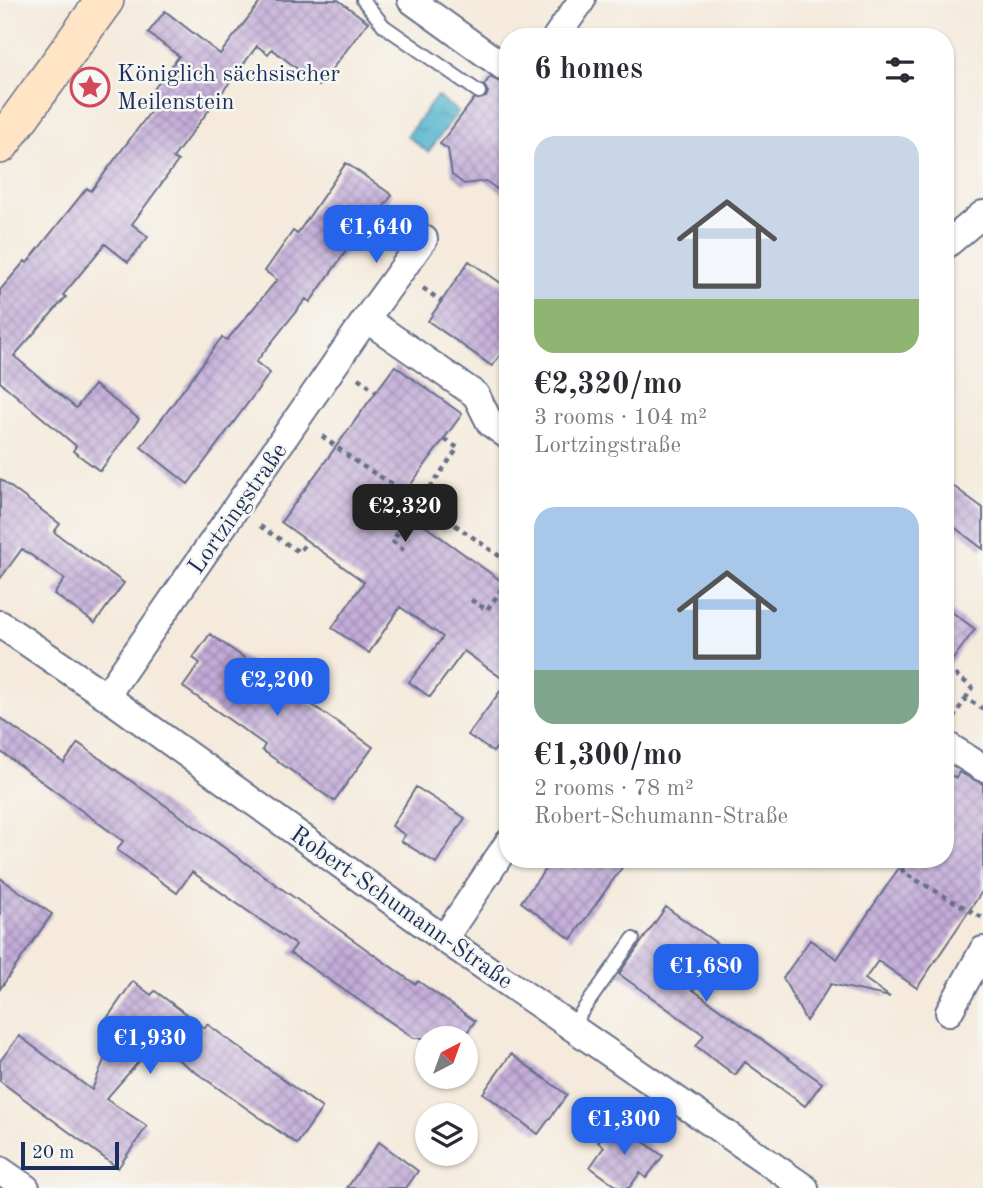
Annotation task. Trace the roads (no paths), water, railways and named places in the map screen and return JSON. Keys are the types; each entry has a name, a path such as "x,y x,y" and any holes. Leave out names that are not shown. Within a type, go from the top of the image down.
{"main road":[{"path":"0,145 105,0"}],"street":[{"path":"411,0 499,64"},
{"path":"562,28 582,0"},
{"path":"954,238 983,214"},
{"name":"Lortzingstraße","path":"107,696 424,239"},
{"path":"366,319 476,395 491,423 499,429"},
{"name":"Robert-Schumann-Straße","path":"0,624 107,696 444,939 805,1188"},
{"path":"954,750 983,768"},
{"path":"444,939 499,856"},
{"path":"948,1012 983,950"},
{"path":"0,1170 26,1188"}],"lane":[{"path":"363,0 384,26 479,92"},
{"path":"571,1027 633,939"}],"water":[{"path":"437,96 458,112 428,152 407,136"}],"place":[{"name":"Königlich sächsischer Meilenstein","path":"90,87"}]}
